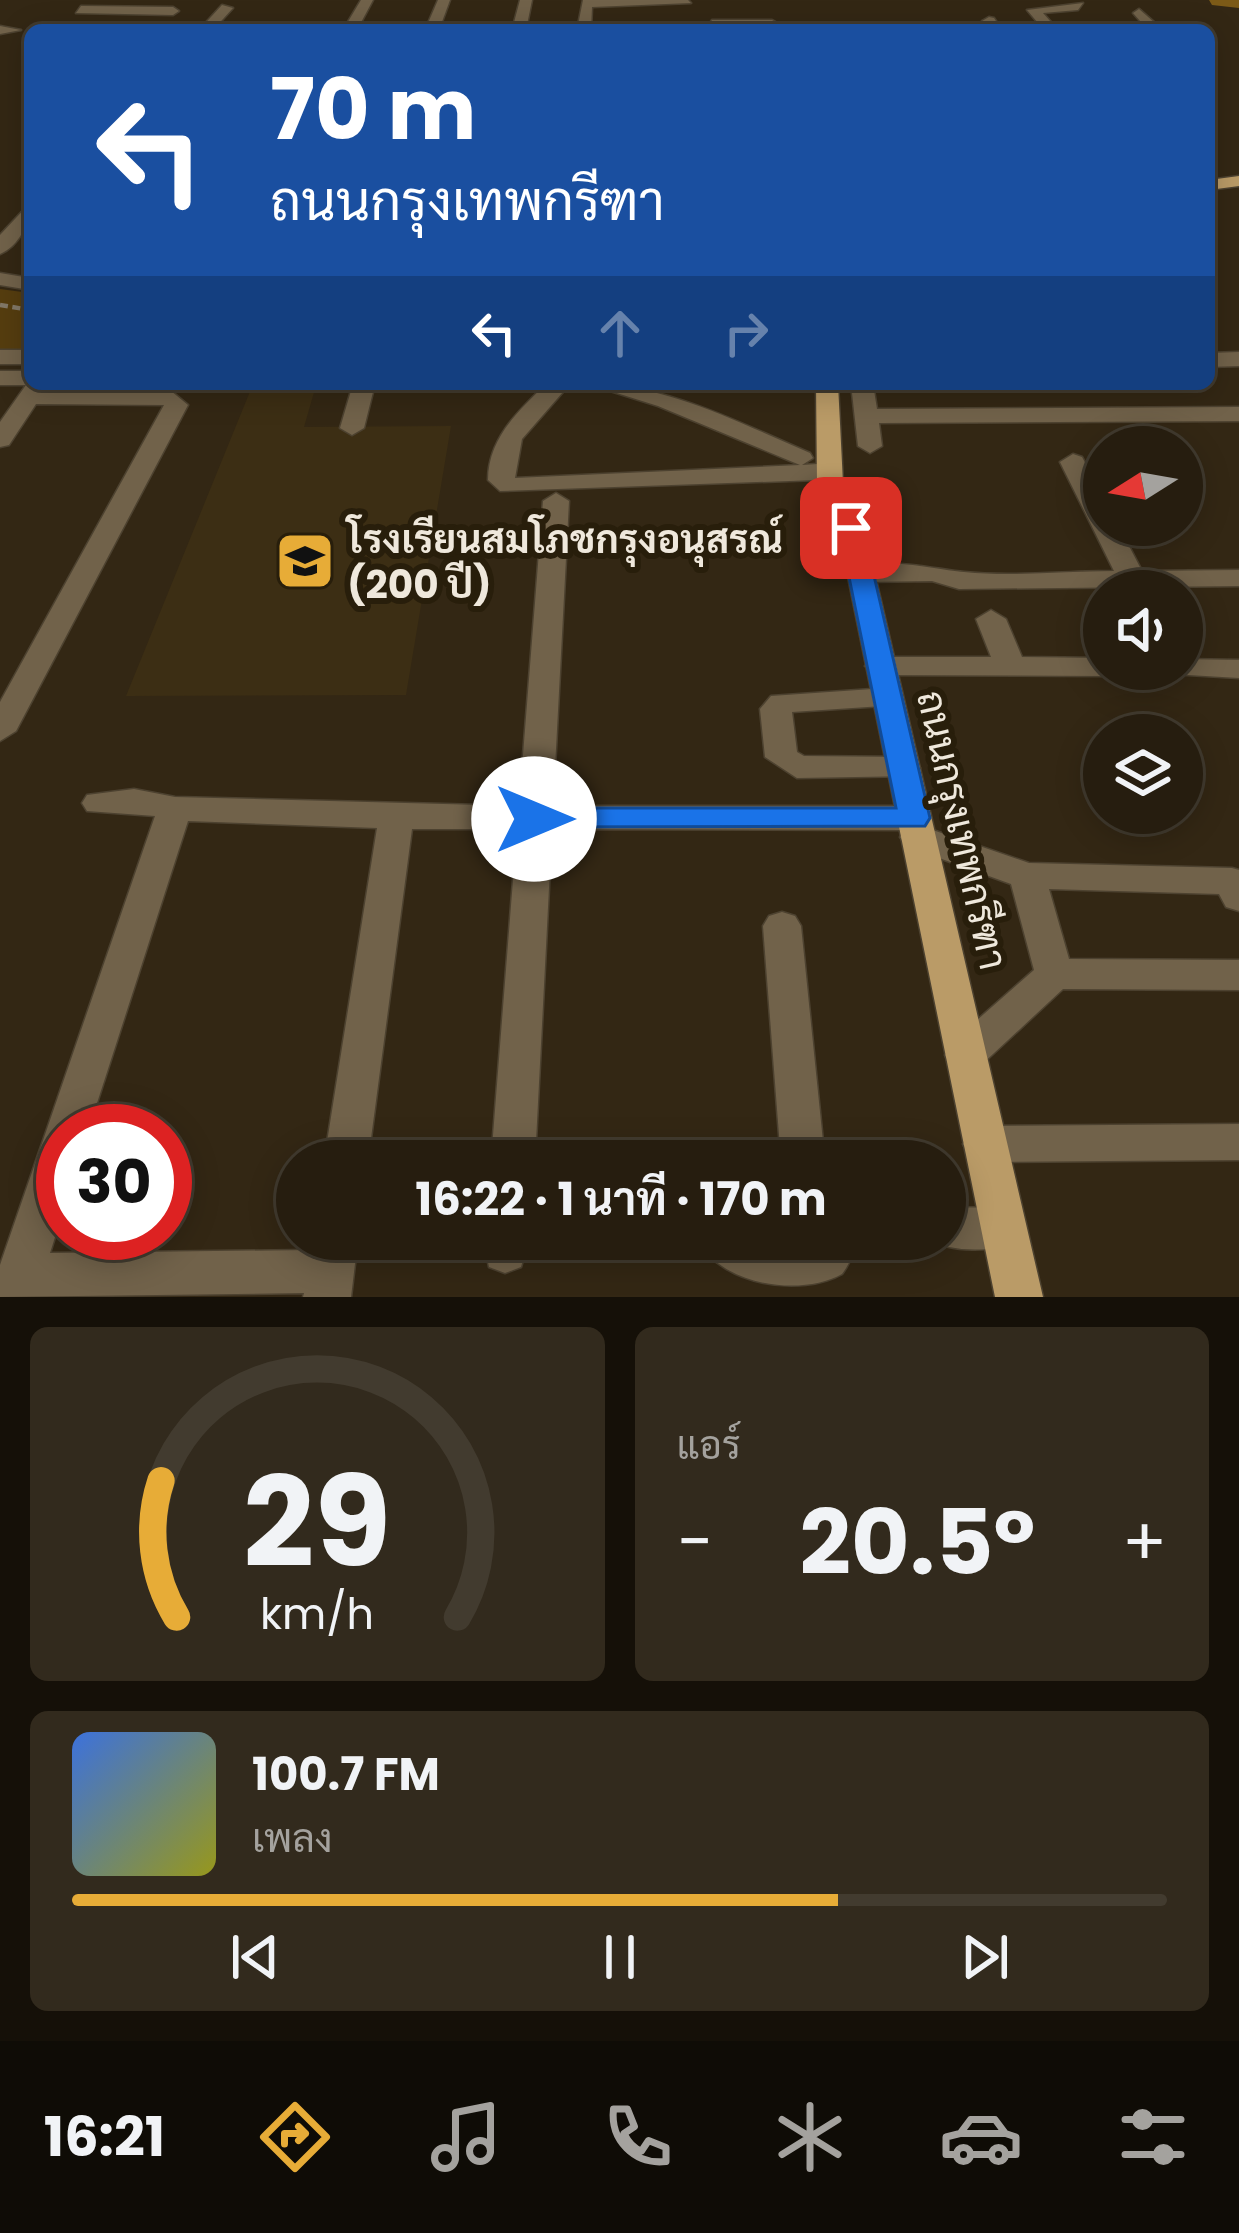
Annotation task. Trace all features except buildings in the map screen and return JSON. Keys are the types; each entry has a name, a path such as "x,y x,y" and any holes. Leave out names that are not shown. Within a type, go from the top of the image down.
{"main road":[{"name":"ถนนกรุงเทพกรีฑา","path":"826,390 816,471 851,528 1019,1297"}],"street":[{"path":"35,0 55,7"},
{"path":"584,24 586,3 686,3"},
{"path":"81,10 179,5"},
{"path":"1046,24 1033,10 1078,6"},
{"path":"212,24 227,8"},
{"path":"1138,13 1150,24"},
{"path":"712,24 771,22"},
{"path":"0,248 8,226"},
{"path":"0,440 31,390"},
{"path":"0,731 176,405 171,398 79,390"},
{"path":"352,428 362,390"},
{"path":"553,390 520,424 499,466 503,484 553,486 816,471"},
{"path":"623,390 666,401 816,471"},
{"path":"683,390 733,409 816,471"},
{"path":"863,390 869,446"},
{"path":"866,416 1239,414"},
{"path":"1073,462 1127,570 1239,560"},
{"path":"514,1140 556,501"},
{"path":"861,574 934,573 959,581 1083,573"},
{"path":"1203,575 1239,578"},
{"path":"991,619 1010,666"},
{"path":"903,768 797,767 781,757 776,709 782,703 883,682 1010,666 1083,668"},
{"path":"1203,668 1239,669"},
{"path":"99,803 134,800 176,809 396,818 916,828 1028,876 1232,881 1239,898"},
{"path":"76,1104 176,809"},
{"path":"349,1140 396,818"},
{"path":"1028,876 1054,974"},
{"path":"782,926 801,1140"},
{"path":"965,1054 1054,974 1239,975"},
{"path":"985,1144 1239,1142"},
{"path":"36,1227 17,1286 331,1269"},
{"path":"966,1227 1004,1228"},
{"path":"741,1260 748,1268 788,1277 823,1260"}],"shaded area":[{"path":"0,289 24,292 24,353 0,351"},
{"name":"โรงเรียนสมโภชกรุงอนุสรณ์ (200 ปี)","path":"251,390 315,390 304,427 451,426 406,695 126,696"}],"waterway":[{"path":"1220,0 1239,1"}],"place":[{"name":"โรงเรียนสมโภชกรุงอนุสรณ์ (200 ปี)","path":"305,561"}],"route":[{"path":"534,819 914,818 851,528"}]}
